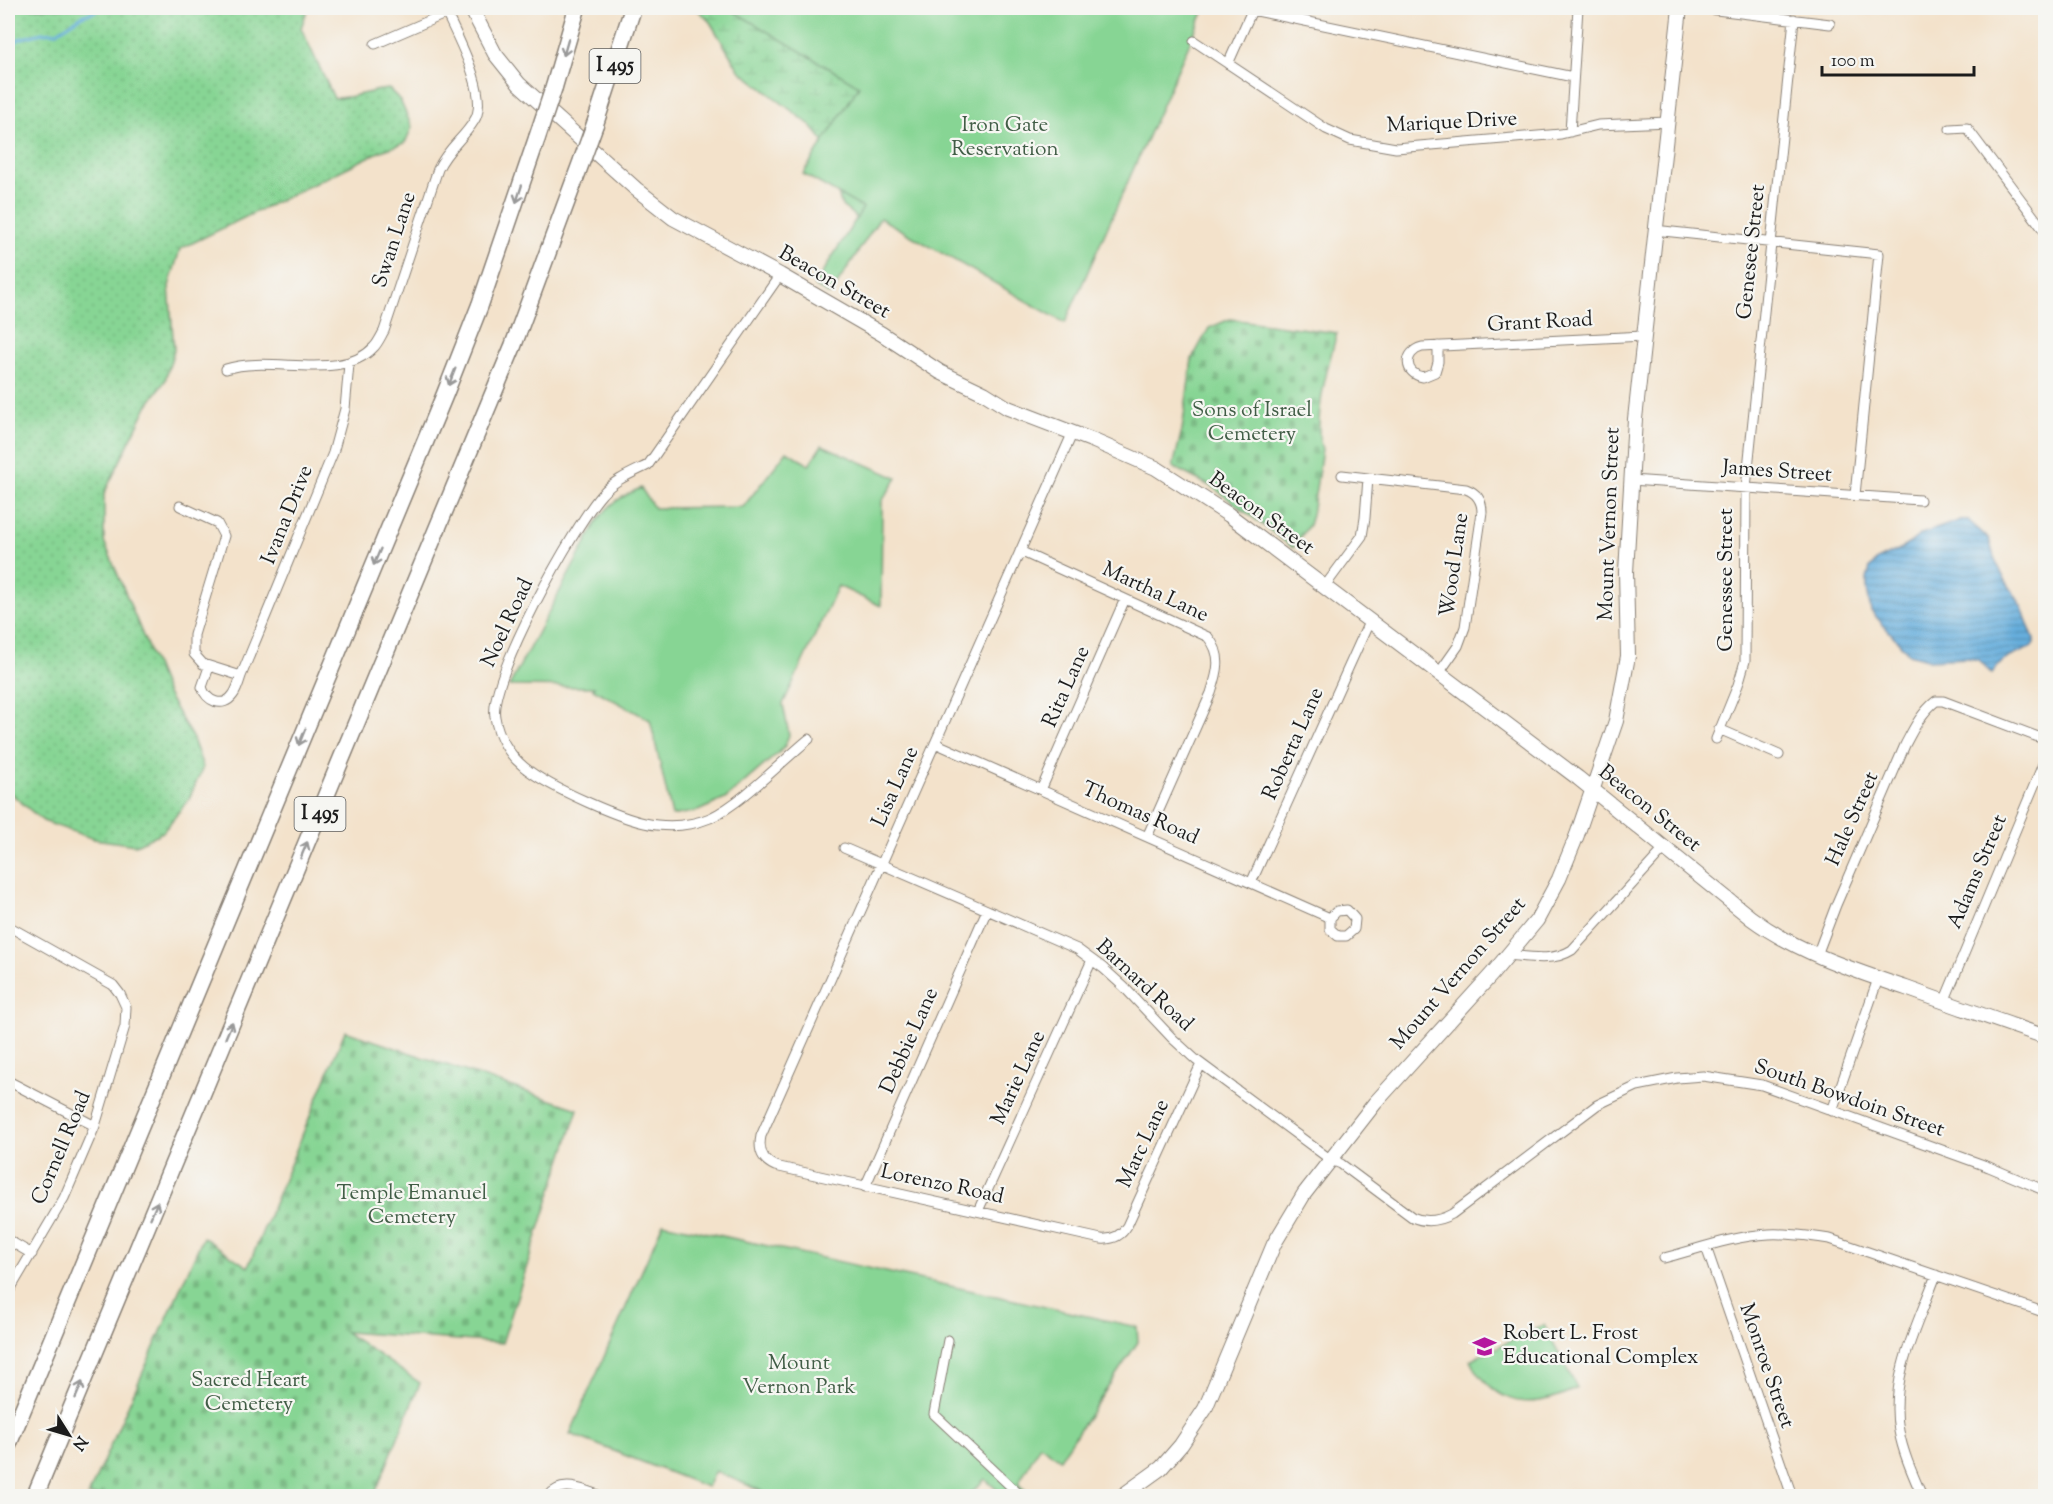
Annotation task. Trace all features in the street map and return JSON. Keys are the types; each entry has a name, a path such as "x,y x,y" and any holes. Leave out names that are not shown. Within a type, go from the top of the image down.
{"highway":[{"name":"I 495","path":"8,1445 449,384 480,305 537,138 577,8"},
{"name":"I 495","path":"35,1497 513,346 582,160 633,8"}],"main road":[{"name":"Beacon Street","path":"471,8 495,54 519,84 636,189 673,218 780,275 882,334 940,372 984,393 1008,408 1072,432 1156,468 1229,514 1593,790 1765,928 1818,955 1878,979 2046,1037"},
{"name":"Mount Vernon Street","path":"1122,1497 1161,1468 1181,1445 1205,1409 1274,1244 1304,1194 1376,1103 1537,920 1568,856 1593,790 1616,721 1628,656 1626,580 1635,419 1680,8"}],"street":[{"path":"1570,132 1578,8"},
{"path":"1700,8 1830,24"},
{"path":"1228,64 1253,9 1573,77"},
{"path":"375,44 446,10"},
{"name":"Swan Lane","path":"349,364 374,347 384,331 438,169 445,154 476,120 479,102 477,87 446,10"},
{"name":"Genesee Street","path":"1746,488 1794,19"},
{"name":"Marique Drive","path":"1194,41 1326,129 1350,140 1370,145 1396,148 1570,132 1598,125 1668,122"},
{"path":"1950,129 1967,129 2046,233"},
{"path":"1654,230 1879,255 1855,495"},
{"name":"Noel Road","path":"780,275 648,465 620,480 603,493 580,523 512,650 499,687 494,714 500,734 509,751 524,767 597,806 655,825 683,826 710,818 738,801 810,739"},
{"name":"Grant Road","path":"1438,346 1644,336"},
{"path":"226,369 243,364 329,366 349,364"},
{"name":"Ivana Drive","path":"209,667 202,683 203,690 209,699 223,702 232,697 333,453 345,409 349,364"},
{"name":"Lisa Lane","path":"762,1156 759,1144 761,1136 1072,432"},
{"name":"Wood Lane","path":"1342,475 1466,489 1473,492 1480,501 1482,512 1465,627 1458,646 1439,673"},
{"path":"1324,586 1362,536 1368,478"},
{"name":"James Street","path":"1631,480 1920,500"},
{"name":"Genessee Street","path":"1716,739 1738,685 1745,661 1746,488"},
{"path":"180,506 218,524 224,536 193,642 194,654 197,659 209,667 241,676"},
{"name":"Martha Lane","path":"1020,551 1208,637 1218,652 1217,675 1212,693 1147,837"},
{"name":"Rita Lane","path":"1041,790 1125,599"},
{"name":"Roberta Lane","path":"1251,883 1370,620"},
{"name":"Hale Street","path":"1818,955 1836,904 1905,745 1916,722 1936,700 2046,740"},
{"path":"1719,729 1779,755"},
{"name":"Thomas Road","path":"935,743 1330,918"},
{"name":"Adams Street","path":"1944,1002 2046,757"},
{"name":"Barnard Road","path":"844,848 1077,949 1124,987 1172,1038 1201,1064 1412,1217 1425,1221"},
{"path":"1508,955 1562,957 1572,950 1665,848"},
{"name":"Debbie Lane","path":"865,1186 987,910"},
{"name":"Cornell Road","path":"8,926 113,985 126,1007 122,1039 95,1126 64,1197 8,1293"},
{"name":"Marie Lane","path":"978,1211 1092,960"},
{"path":"1832,1110 1878,979"},
{"name":"Marc Lane","path":"1117,1237 1127,1226 1201,1064"},
{"name":"South Bowdoin Street","path":"1425,1221 1443,1219 1452,1214 1596,1105 1637,1086 1677,1078 1703,1076 1762,1085 1989,1167 2046,1191"},
{"path":"8,1081 95,1126"},
{"name":"Lorenzo Road","path":"762,1156 775,1167 1101,1239 1117,1237"},
{"path":"1664,1258 1768,1234 1794,1234 1830,1239 2046,1313"},
{"path":"8,1240 32,1254"},
{"name":"Monroe Street","path":"1706,1247 1791,1497"},
{"path":"1922,1497 1899,1431 1897,1401 1901,1369 1936,1275"},
{"path":"948,1340 934,1414 1021,1497"},
{"path":"549,1497 554,1490 563,1487 577,1488 600,1497"}],"green space":[{"path":"8,8 308,8 301,28 334,98 389,89 400,100 412,127 405,143 381,151 180,249 169,286 174,350 165,381 147,406 104,494 104,541 167,694 193,739 203,767 189,799 163,832 136,845 94,839 43,821 8,791"},
{"path":"696,8 943,8 909,211 862,222 842,206 832,175 832,152 810,125 739,70 710,22"},
{"name":"Iron Gate Reservation","path":"728,8 1205,8 1065,323 880,218 830,295 814,286 863,208 803,174 859,86"},
{"name":"Sons of Israel Cemetery","path":"1230,319 1337,333 1320,407 1319,437 1322,449 1312,515 1309,525 1293,548 1214,488 1173,467 1182,430 1192,359 1209,328"},
{"path":"822,445 897,478 882,501 881,606 838,586 783,704 789,735 784,748 725,799 698,811 672,816 650,720 593,689 594,687 509,686 598,520 617,501 641,488 654,508 743,507 787,451 809,465"},
{"path":"345,1031 578,1109 502,1343 345,1332 420,1383 374,1496 88,1496 203,1237 248,1267"},
{"name":"Mount Vernon Park","path":"663,1223 1137,1327 1138,1342 1060,1459 1040,1445 1018,1484 1032,1496 1004,1496 985,1479 968,1496 773,1496 715,1471 707,1487 570,1434"},
{"path":"1544,1325 1577,1388 1545,1400 1516,1401 1492,1388 1480,1376 1470,1360"}],"water":[{"path":"1961,520 1969,521 1989,539 1994,557 2021,605 2034,640 2034,644 2002,662 1992,674 1979,660 1968,658 1930,660 1909,654 1871,611 1867,579 1870,568 1877,560 1906,546 1921,534"}],"waterway":[{"path":"8,63 14,44 19,39 57,32 99,8"}],"place":[{"name":"Robert L. Frost Educational Complex","path":"1485,1346"}],"park label":[{"name":"Temple Emanuel Cemetery","path":"412,1206"},
{"name":"Sacred Heart Cemetery","path":"249,1393"}]}
